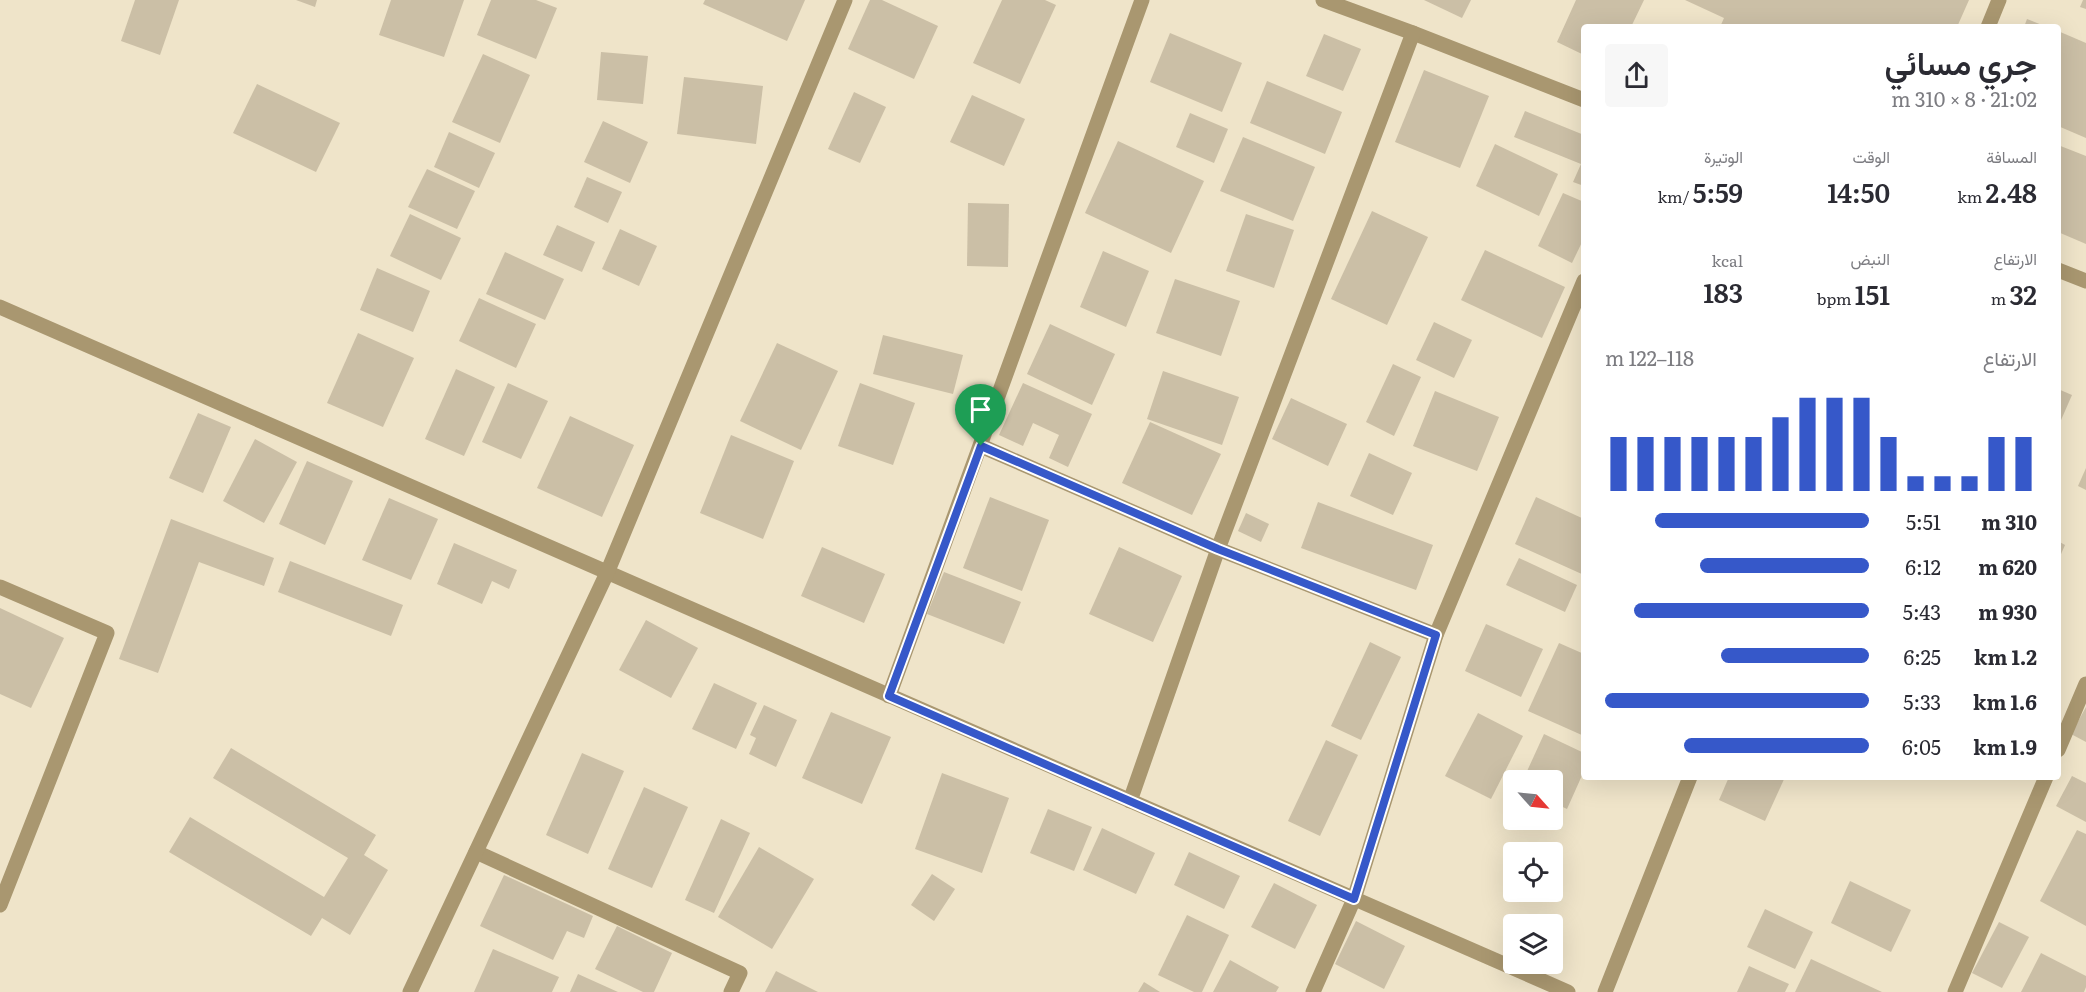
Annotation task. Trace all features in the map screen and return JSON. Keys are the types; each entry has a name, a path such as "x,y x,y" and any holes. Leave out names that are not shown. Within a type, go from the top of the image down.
{"street":[{"path":"410,992 607,573 845,0"},
{"path":"889,696 1142,0"},
{"path":"1323,0 1581,99"},
{"path":"1989,24 1999,0"},
{"path":"1130,801 1218,549 1413,33"},
{"path":"2061,271 2086,281"},
{"path":"1313,992 1354,899 1436,635 1581,288"},
{"path":"0,307 1568,992"},
{"path":"981,446 1218,549 1436,635"},
{"path":"0,587 107,633 0,905"},
{"path":"2061,743 2086,684"},
{"path":"1605,992 1689,780"},
{"path":"1955,992 2045,780"},
{"path":"476,852 740,973 731,992"}],"building":[{"path":"135,0 179,0 160,55 121,41"},
{"path":"296,0 317,0 315,7"},
{"path":"391,0 464,0 444,57 379,35"},
{"path":"491,0 536,0 557,8 536,59 477,35"},
{"path":"705,0 805,0 787,41 703,4"},
{"path":"870,0 882,0 938,26 914,79 848,49"},
{"path":"1002,0 1045,0 1056,5 1020,84 973,63"},
{"path":"1424,0 1471,0 1462,18"},
{"path":"1576,0 1644,0 1632,24 1581,24 1581,54 1557,42"},
{"path":"1685,0 1969,0 1958,24 1721,24 1724,18"},
{"path":"2083,0 2086,0 2086,9 2080,7"},
{"path":"2027,19 2040,24 2025,24"},
{"path":"2061,32 2086,43 2086,138 2061,127"},
{"path":"1170,33 1242,63 1222,112 1150,82"},
{"path":"1324,34 1361,49 1343,91 1306,76"},
{"path":"601,52 648,56 643,104 597,100"},
{"path":"483,54 530,75 500,143 452,122"},
{"path":"1424,70 1489,96 1460,168 1395,142"},
{"path":"684,77 763,86 756,144 677,134"},
{"path":"1267,81 1342,112 1325,154 1250,123"},
{"path":"257,84 340,123 316,172 233,133"},
{"path":"854,92 886,107 860,163 828,149"},
{"path":"972,95 1025,119 1004,166 950,142"},
{"path":"1525,111 1581,134 1581,164 1514,137"},
{"path":"1190,113 1228,129 1214,163 1176,147"},
{"path":"603,121 648,142 630,183 584,162"},
{"path":"449,132 495,153 479,188 434,167"},
{"path":"1243,137 1315,167 1293,221 1220,191"},
{"path":"1118,141 1204,181 1171,253 1085,213"},
{"path":"1495,144 1558,174 1539,216 1476,186"},
{"path":"2061,146 2086,156 2086,244 2061,233"},
{"path":"1581,164 1581,185 1573,182"},
{"path":"427,169 475,191 457,229 408,207"},
{"path":"587,177 622,192 608,223 574,207"},
{"path":"1563,193 1581,201 1581,244 1572,263 1538,246"},
{"path":"968,203 1009,204 1008,267 967,266"},
{"path":"1372,211 1428,237 1387,325 1331,299"},
{"path":"410,214 461,238 441,280 390,256"},
{"path":"1246,214 1294,230 1274,288 1226,271"},
{"path":"557,225 595,242 582,272 543,255"},
{"path":"620,229 657,246 639,286 602,269"},
{"path":"1485,250 1565,287 1542,338 1461,300"},
{"path":"1103,251 1149,271 1126,327 1080,307"},
{"path":"505,252 564,279 545,320 486,294"},
{"path":"377,268 430,291 413,332 360,310"},
{"path":"1175,279 1240,301 1221,356 1156,333"},
{"path":"479,298 536,324 516,368 459,341"},
{"path":"1434,322 1472,340 1454,378 1416,360"},
{"path":"1050,324 1115,354 1092,405 1027,374"},
{"path":"358,333 414,358 383,427 327,403"},
{"path":"883,335 963,355 953,394 873,374"},
{"path":"777,343 838,371 801,450 740,421"},
{"path":"1393,364 1421,377 1394,436 1366,422"},
{"path":"456,369 495,387 464,456 425,439"},
{"path":"1163,371 1239,397 1222,445 1147,419"},
{"path":"508,383 548,401 521,459 482,442"},
{"path":"860,383 915,403 893,465 838,446"},
{"path":"1023,383 1092,414 1068,467 1049,458 1059,435 1033,423 1023,446 999,435"},
{"path":"2061,390 2072,395 2061,420"},
{"path":"1435,391 1499,417 1477,471 1413,446"},
{"path":"1291,398 1347,424 1328,466 1272,439"},
{"path":"198,413 231,427 203,493 169,478"},
{"path":"570,416 634,445 602,517 537,488"},
{"path":"1150,422 1221,454 1192,515 1122,483"},
{"path":"731,435 794,461 763,539 700,513"},
{"path":"255,439 297,462 264,523 223,501"},
{"path":"1369,453 1412,473 1393,515 1350,496"},
{"path":"307,461 353,481 325,545 279,524"},
{"path":"2086,468 2086,490 2078,486"},
{"path":"990,497 1049,520 1022,591 963,568"},
{"path":"1536,497 1581,518 1581,574 1515,544"},
{"path":"389,498 438,519 411,580 362,560"},
{"path":"1318,502 1433,545 1416,590 1301,548"},
{"path":"1246,513 1269,524 1261,542 1238,531"},
{"path":"171,519 274,558 264,586 199,562 158,673 119,659"},
{"path":"454,543 517,570 509,589 492,581 482,604 437,584"},
{"path":"2061,543 2065,545 2061,554"},
{"path":"822,547 885,574 864,623 801,596"},
{"path":"1119,547 1182,576 1153,642 1089,614"},
{"path":"1519,558 1577,585 1565,612 1506,585"},
{"path":"290,561 403,605 391,636 278,592"},
{"path":"944,572 1021,602 1004,644 927,614"},
{"path":"0,608 64,638 31,708 0,694"},
{"path":"646,620 698,648 671,698 619,670"},
{"path":"1486,624 1543,649 1521,697 1465,671"},
{"path":"1370,642 1401,657 1361,740 1331,726"},
{"path":"1559,643 1581,653 1581,735 1528,711"},
{"path":"714,683 757,703 736,749 692,729"},
{"path":"764,705 797,720 776,767 749,754 756,738 750,735"},
{"path":"2086,707 2086,742 2071,734"},
{"path":"831,712 891,737 862,804 802,778"},
{"path":"1478,713 1523,736 1506,770 1503,770 1503,775 1491,799 1445,776"},
{"path":"1544,734 1581,752 1581,778 1567,809 1563,807 1563,770 1528,770"},
{"path":"1326,740 1358,755 1320,836 1288,821"},
{"path":"231,748 376,835 364,855 388,870 350,935 322,918 311,936 169,852 190,817 324,897 348,858 213,778"},
{"path":"582,753 624,771 588,854 546,835"},
{"path":"942,773 1009,798 982,873 915,849"},
{"path":"2072,776 2086,783 2086,822 2056,806"},
{"path":"1728,780 1784,780 1765,821 1719,800"},
{"path":"644,787 688,807 652,888 608,869"},
{"path":"1048,809 1092,827 1074,871 1030,853"},
{"path":"721,819 750,833 714,913 685,900"},
{"path":"1102,828 1155,853 1136,894 1083,870"},
{"path":"2077,830 2086,834 2086,926 2040,901"},
{"path":"759,847 814,879 772,949 718,917"},
{"path":"1189,852 1240,876 1224,909 1174,885"},
{"path":"932,874 955,889 934,921 911,905"},
{"path":"504,875 593,916 584,938 567,931 553,960 480,926"},
{"path":"1850,881 1911,910 1891,952 1831,923"},
{"path":"1274,883 1317,905 1295,949 1251,927"},
{"path":"1765,909 1813,932 1795,969 1747,947"},
{"path":"1187,915 1229,935 1202,992 1194,992 1158,975"},
{"path":"1356,921 1405,946 1384,989 1335,964"},
{"path":"1999,922 2029,937 2002,988 1972,973"},
{"path":"617,926 672,953 654,992 643,992 595,969"},
{"path":"493,949 559,977 552,992 474,992"},
{"path":"2041,953 2086,976 2084,992 2021,992"},
{"path":"1811,959 1882,992 1795,992"},
{"path":"1230,960 1279,987 1276,992 1213,992"},
{"path":"1749,966 1789,984 1785,992 1737,992"},
{"path":"776,971 818,992 765,992"},
{"path":"578,974 618,992 570,992"},
{"path":"1144,982 1160,992 1138,992"}],"route":[{"path":"981,446 1218,549 1436,635 1354,899 889,696 981,446"}]}
